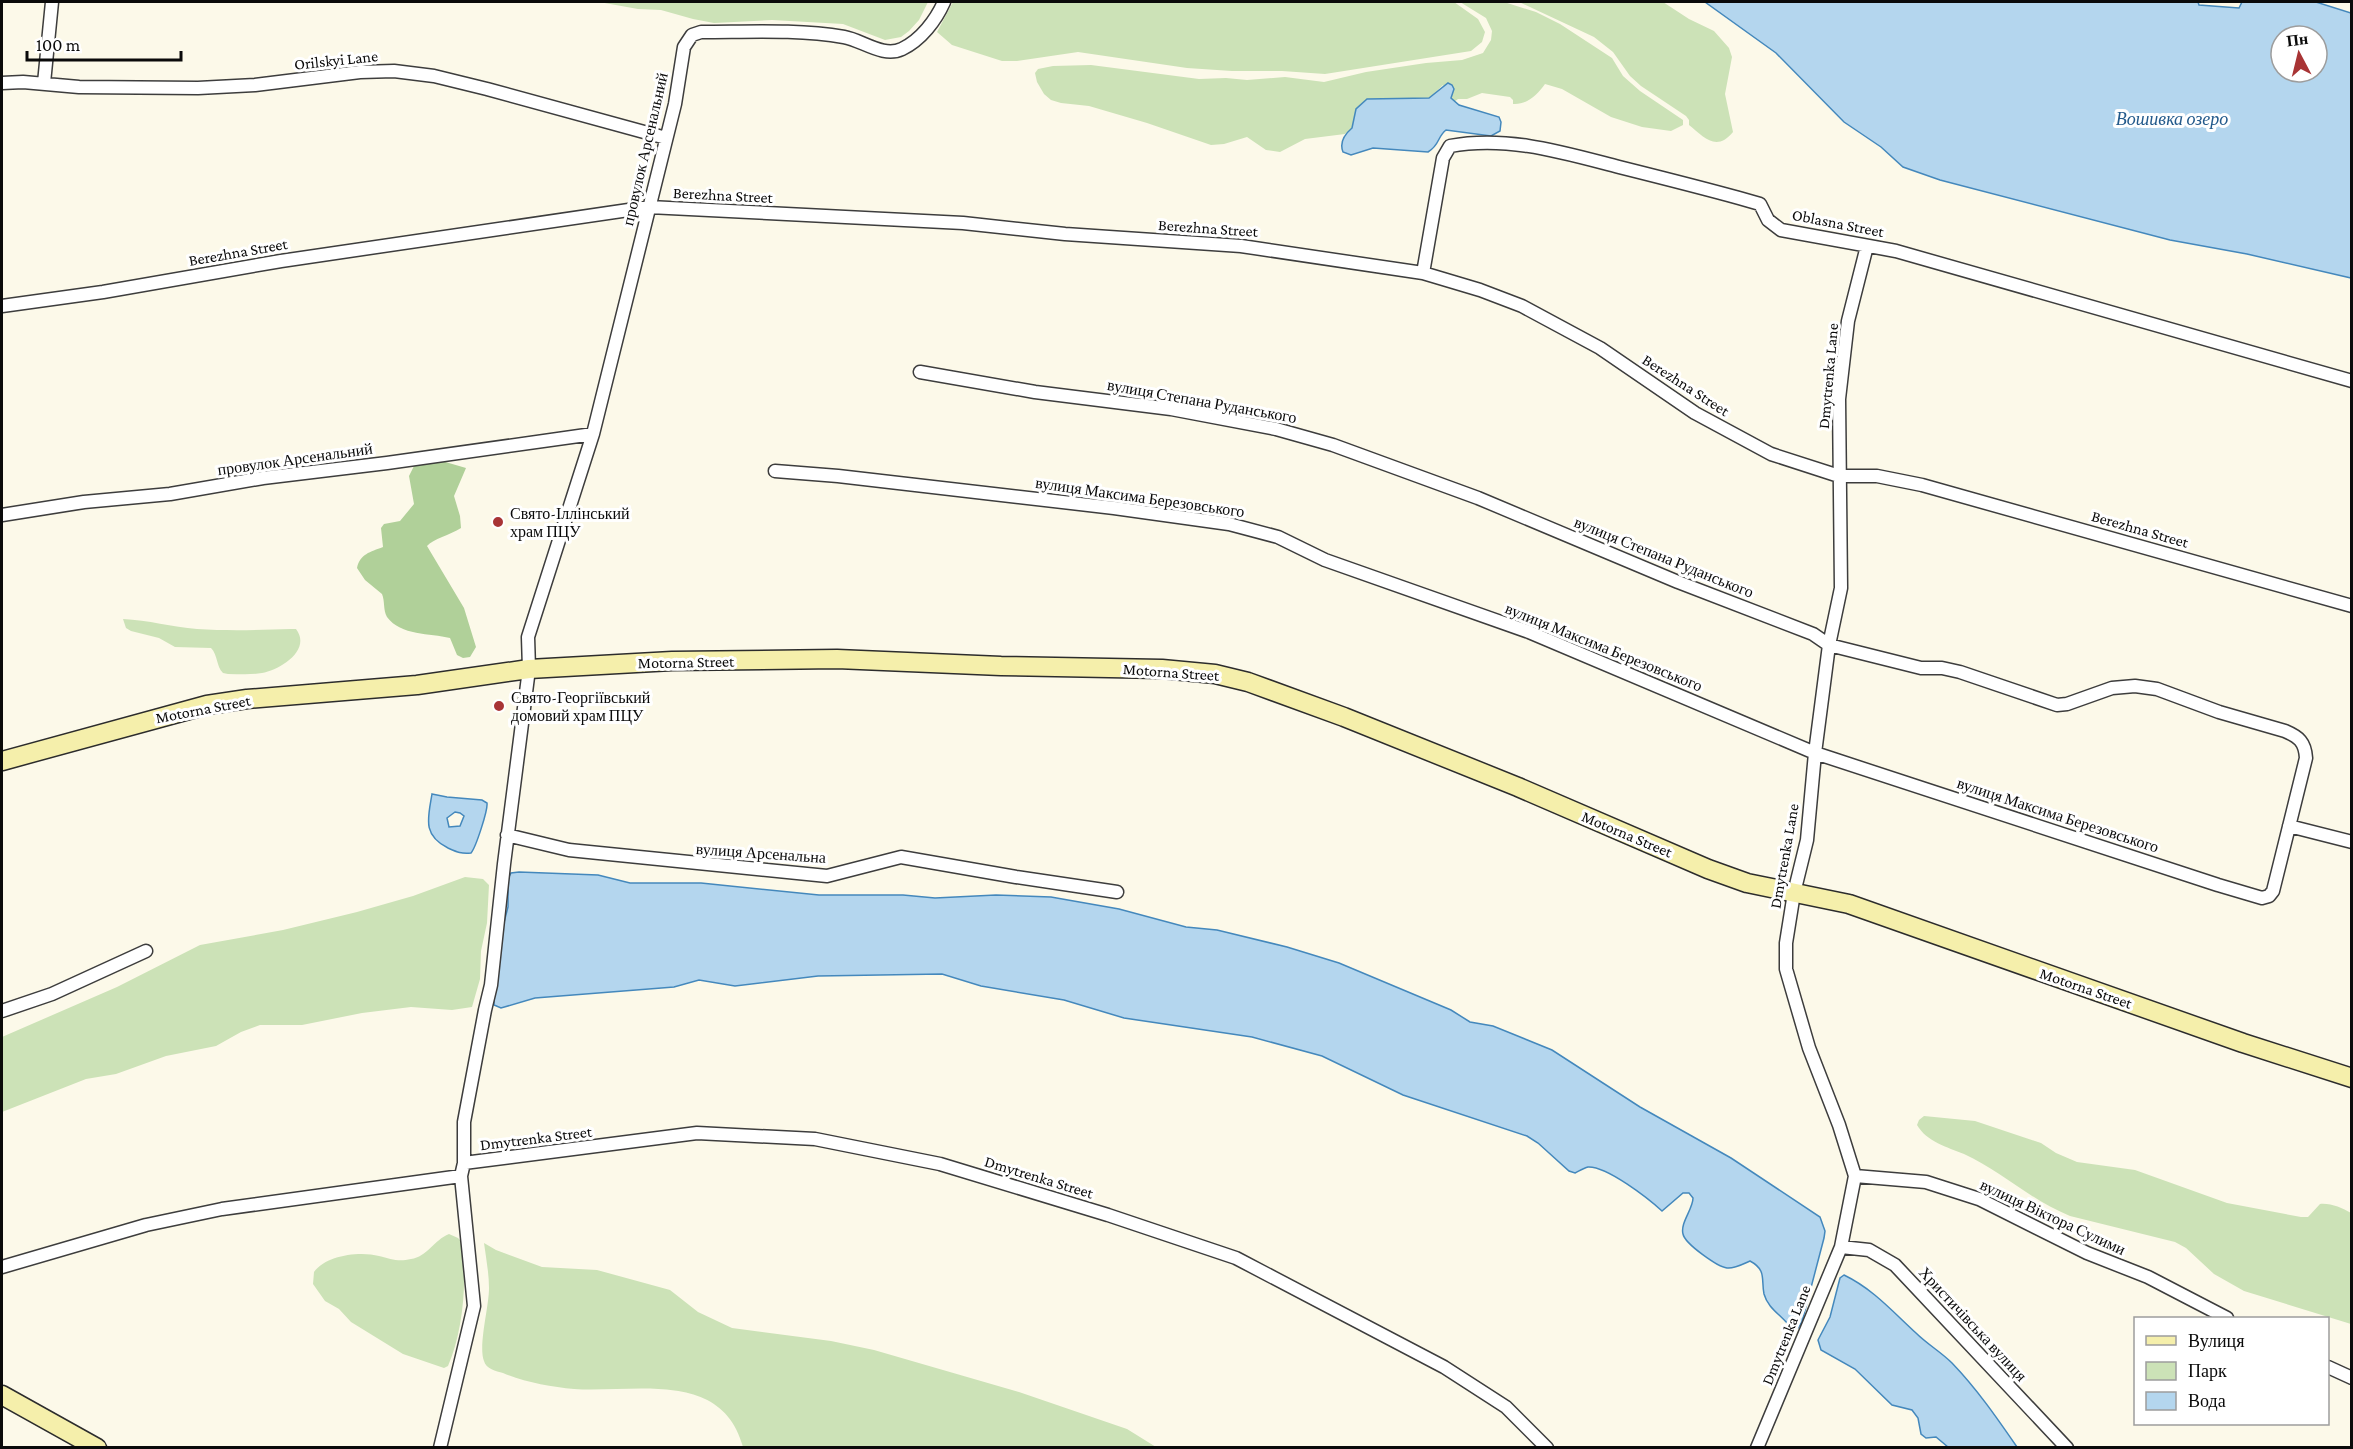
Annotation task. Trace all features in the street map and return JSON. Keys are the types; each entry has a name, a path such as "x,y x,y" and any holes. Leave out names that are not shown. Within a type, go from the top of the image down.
{"street":[{"path":"45,82 52,2"},
{"name":"провулок Арсенальний","path":"440,1448 474,1306 461,1176 464,1163 464,1122 484,1010 491,985 507,835 529,669 528,637 593,434 675,104 684,47 692,35 701,32 818,32 852,38 884,51 901,50 928,29 944,2"},
{"name":"Orilskyi Lane","path":"2,83 45,82 79,87 209,87 255,85 360,72 394,71 434,76 487,89 666,138"},
{"name":"Oblasna Street","path":"1423,273 1443,158 1450,146 1465,143 1514,145 1563,152 1760,204 1768,220 1781,230 1896,251 2352,381"},
{"name":"Berezhna Street","path":"2,306 315,256 649,207 963,223 1065,234 1241,246 1423,273 1480,290 1522,306 1600,348 1695,413 1771,454 1839,476 1877,476 1922,485 2352,606"},
{"name":"Dmytrenka Lane","path":"1757,1448 1840,1247 1856,1176 1809,1048 1786,969 1786,944 1794,894 1807,840 1815,753 1842,570 1839,399 1848,321 1867,246"},
{"name":"вулиця Степана Руданського","path":"920,372 1035,392 1171,410 1276,429 1333,445 1478,498 1678,582 1813,634 1830,645 1921,668 1942,668 1960,672 2057,705 2124,686 2157,689 2219,712 2285,731 2302,742 2306,758 2289,826"},
{"name":"провулок Арсенальний","path":"2,515 84,502 170,494 263,478 593,434"},
{"name":"вулиця Максима Березовського","path":"775,471 1113,508 1229,524 1278,537 1325,560 1528,632 1815,753 2262,898 2269,897 2273,891 2289,826"},
{"name":"Motorna Street","path":"2,761 207,705 247,699 417,685 529,669 672,661 837,659 1000,666 1162,669 1215,674 1248,682 1344,717 1518,787 1708,869 1747,883 1849,904 2232,1039 2352,1078"},
{"path":"2289,826 2352,842"},
{"name":"вулиця Арсенальна","path":"507,835 569,850 827,876 901,856 1016,877 1117,892"},
{"path":"2,1011 52,994 146,951"},
{"name":"Dmytrenka Street","path":"464,1163 697,1133 815,1139 940,1164 1108,1215 1236,1258 1444,1367 1506,1407 1546,1448"},
{"path":"2,1267 146,1225 222,1209 461,1176"},
{"name":"вулиця Віктора Сулими","path":"1856,1176 1926,1182 1979,1199 2087,1253 2148,1277 2226,1317"},
{"name":"Христичівська вулиця","path":"1840,1247 1869,1250 1895,1265 2067,1448"},
{"path":"2329,1367 2352,1378"},
{"path":"2,1395 97,1448"}],"green space":[{"path":"599,2 928,2 919,20 909,31 901,37 885,40 843,24 772,20 714,23 661,10 638,9"},
{"path":"953,2 1454,2 1478,19 1485,32 1482,42 1471,51 1325,74 1187,68 1078,52 1002,61 952,45 937,32"},
{"path":"1460,2 1504,2 1536,12 1560,24 1612,58 1623,76 1640,91 1683,120 1683,125 1671,131 1642,127 1611,117 1562,89 1545,84 1531,98 1518,104 1513,104 1510,97 1482,93 1454,102 1443,85 1429,98 1367,99 1356,109 1352,128 1345,134 1305,139 1280,152 1266,150 1247,137 1224,144 1211,145 1089,106 1051,100 1044,94 1035,73 1038,69 1053,66 1091,65 1199,79 1247,80 1285,77 1324,82 1366,72 1462,60 1483,53 1491,40 1492,31 1486,18"},
{"path":"1519,2 1663,2 1689,19 1714,31 1729,48 1732,57 1725,94 1733,132 1721,141 1715,142 1705,138 1689,125 1686,116 1630,76 1613,52 1594,37"},
{"path":"442,461 466,468 454,496 461,528 427,546 464,608 476,647 470,657 463,658 457,655 450,638 408,631 393,623 387,617 382,594 365,580 357,568 363,557 383,547 381,528 384,524 400,521 414,504 409,476 414,466 425,462"},
{"path":"123,619 197,629 296,629 300,637 300,644 292,658 277,668 254,674 228,674 221,670 211,648 175,647 159,638 131,631 126,628"},
{"path":"465,877 483,879 489,885 480,979 472,1007 452,1010 411,1007 362,1013 302,1025 260,1025 241,1032 216,1046 166,1056 116,1074 86,1079 2,1112 2,1037 117,987 200,945 283,930 357,912 413,896"},
{"path":"1924,1116 1975,1121 2041,1143 2056,1153 2077,1162 2135,1170 2227,1203 2301,1217 2308,1217 2320,1204 2344,1209 2351,1213 2351,1324 2244,1291 2214,1274 2186,1248 2175,1242 2070,1216 2056,1210 1978,1161 1932,1140 1917,1125"},
{"path":"449,1234 461,1241 464,1288 457,1337 448,1366 444,1368 403,1354 351,1322 339,1309 325,1301 313,1284 314,1272 319,1266 335,1258 363,1254 398,1260 417,1258"},
{"path":"484,1243 496,1250 542,1267 597,1270 670,1290 698,1312 732,1328 831,1341 874,1350 1019,1392 1127,1429 1156,1447 743,1447 732,1422 716,1406 696,1395 673,1390 556,1387 520,1379 489,1368 482,1354 489,1288"}],"water":[{"name":"Вошивка озеро","path":"1705,2 2198,2 2199,5 2239,8 2242,2 2316,2 2351,13 2351,278 2247,254 2170,240 1940,180 1903,167 1881,147 1844,122 1776,53"},
{"path":"1448,83 1454,89 1451,98 1459,105 1499,117 1500,131 1491,136 1446,130 1435,147 1428,152 1373,148 1351,155 1343,152 1342,142 1352,128 1356,109 1367,99 1429,98"},
{"path":"432,794 482,800 487,803 486,813 471,853 462,853 448,848 430,832 428,818","holes":["455,812 464,816 460,826 449,827 447,818"]},
{"path":"511,873 598,875 630,883 701,883 819,895 903,895 935,898 996,895 1051,897 1119,909 1186,927 1217,930 1287,947 1339,963 1451,1010 1470,1022 1493,1026 1552,1050 1640,1107 1731,1158 1820,1217 1825,1231 1824,1238 1802,1322 1798,1328 1791,1328 1772,1308 1764,1294 1761,1272 1755,1264 1750,1261 1733,1268 1723,1267 1689,1243 1683,1230 1693,1198 1689,1193 1683,1193 1662,1211 1638,1192 1606,1172 1588,1167 1575,1173 1569,1171 1527,1136 1403,1095 1322,1056 1252,1037 1124,1018 1064,1000 981,986 942,974 818,976 735,986 699,980 674,987 535,998 501,1008 494,1005 494,999 501,934 508,907 508,879"},
{"path":"1844,1275 1873,1294 1952,1363 1978,1393 2017,1447 1948,1447 1936,1437 1926,1438 1921,1434 1918,1418 1912,1410 1892,1405 1855,1369 1821,1350 1818,1340 1830,1317 1840,1278"}],"place":[{"name":"Свято-Іллінський храм ПЦУ","path":"498,522"},
{"name":"Свято-Георгіївський домовий храм ПЦУ","path":"499,706"}]}
